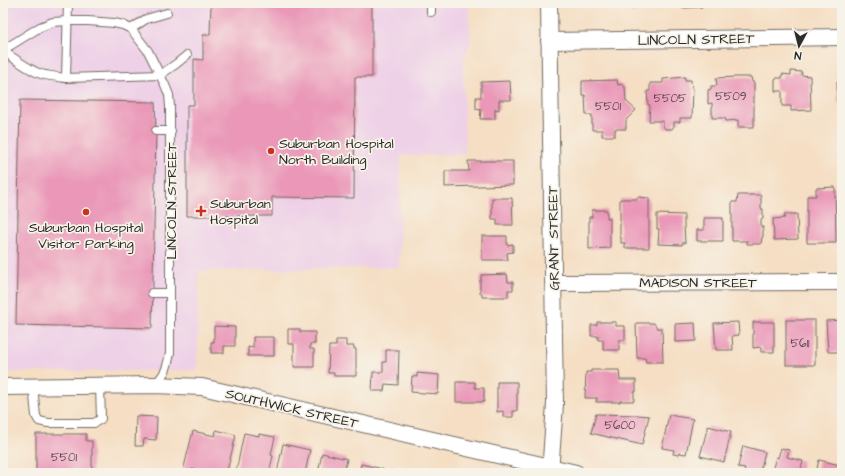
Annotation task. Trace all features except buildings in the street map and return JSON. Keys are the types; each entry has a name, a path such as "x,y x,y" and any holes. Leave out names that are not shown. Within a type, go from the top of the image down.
{"street":[{"name":"GRANT STREET","path":"549,3 555,404 551,470"},
{"name":"LINCOLN STREET","path":"549,41 842,38"},
{"name":"MADISON STREET","path":"554,283 842,282"},
{"name":"SOUTHWICK STREET","path":"3,386 155,385 202,388 551,470 576,473"}],"lane":[{"path":"66,78 68,3"},
{"path":"431,3 431,12"},
{"path":"167,13 146,20 131,29 124,25 114,23 68,21 53,22 40,26 3,50 23,64 40,73 66,78 160,75 188,55"},
{"name":"LINCOLN STREET","path":"131,29 148,51 169,95 170,107 170,353 167,368 155,385"},
{"path":"156,132 171,131"},
{"path":"152,292 170,293"},
{"path":"33,386 36,416 40,421 48,423 94,423 101,419 100,386"}],"shaded area":[{"name":"Suburban Hospital","path":"3,3 469,3 470,43 463,60 465,154 401,156 399,267 199,271 197,370 3,372"}],"place":[{"name":"Suburban Hospital North Building","path":"271,151"},
{"name":"Suburban Hospital","path":"201,211"},
{"name":"Suburban Hospital Visitor Parking","path":"86,212"}]}
